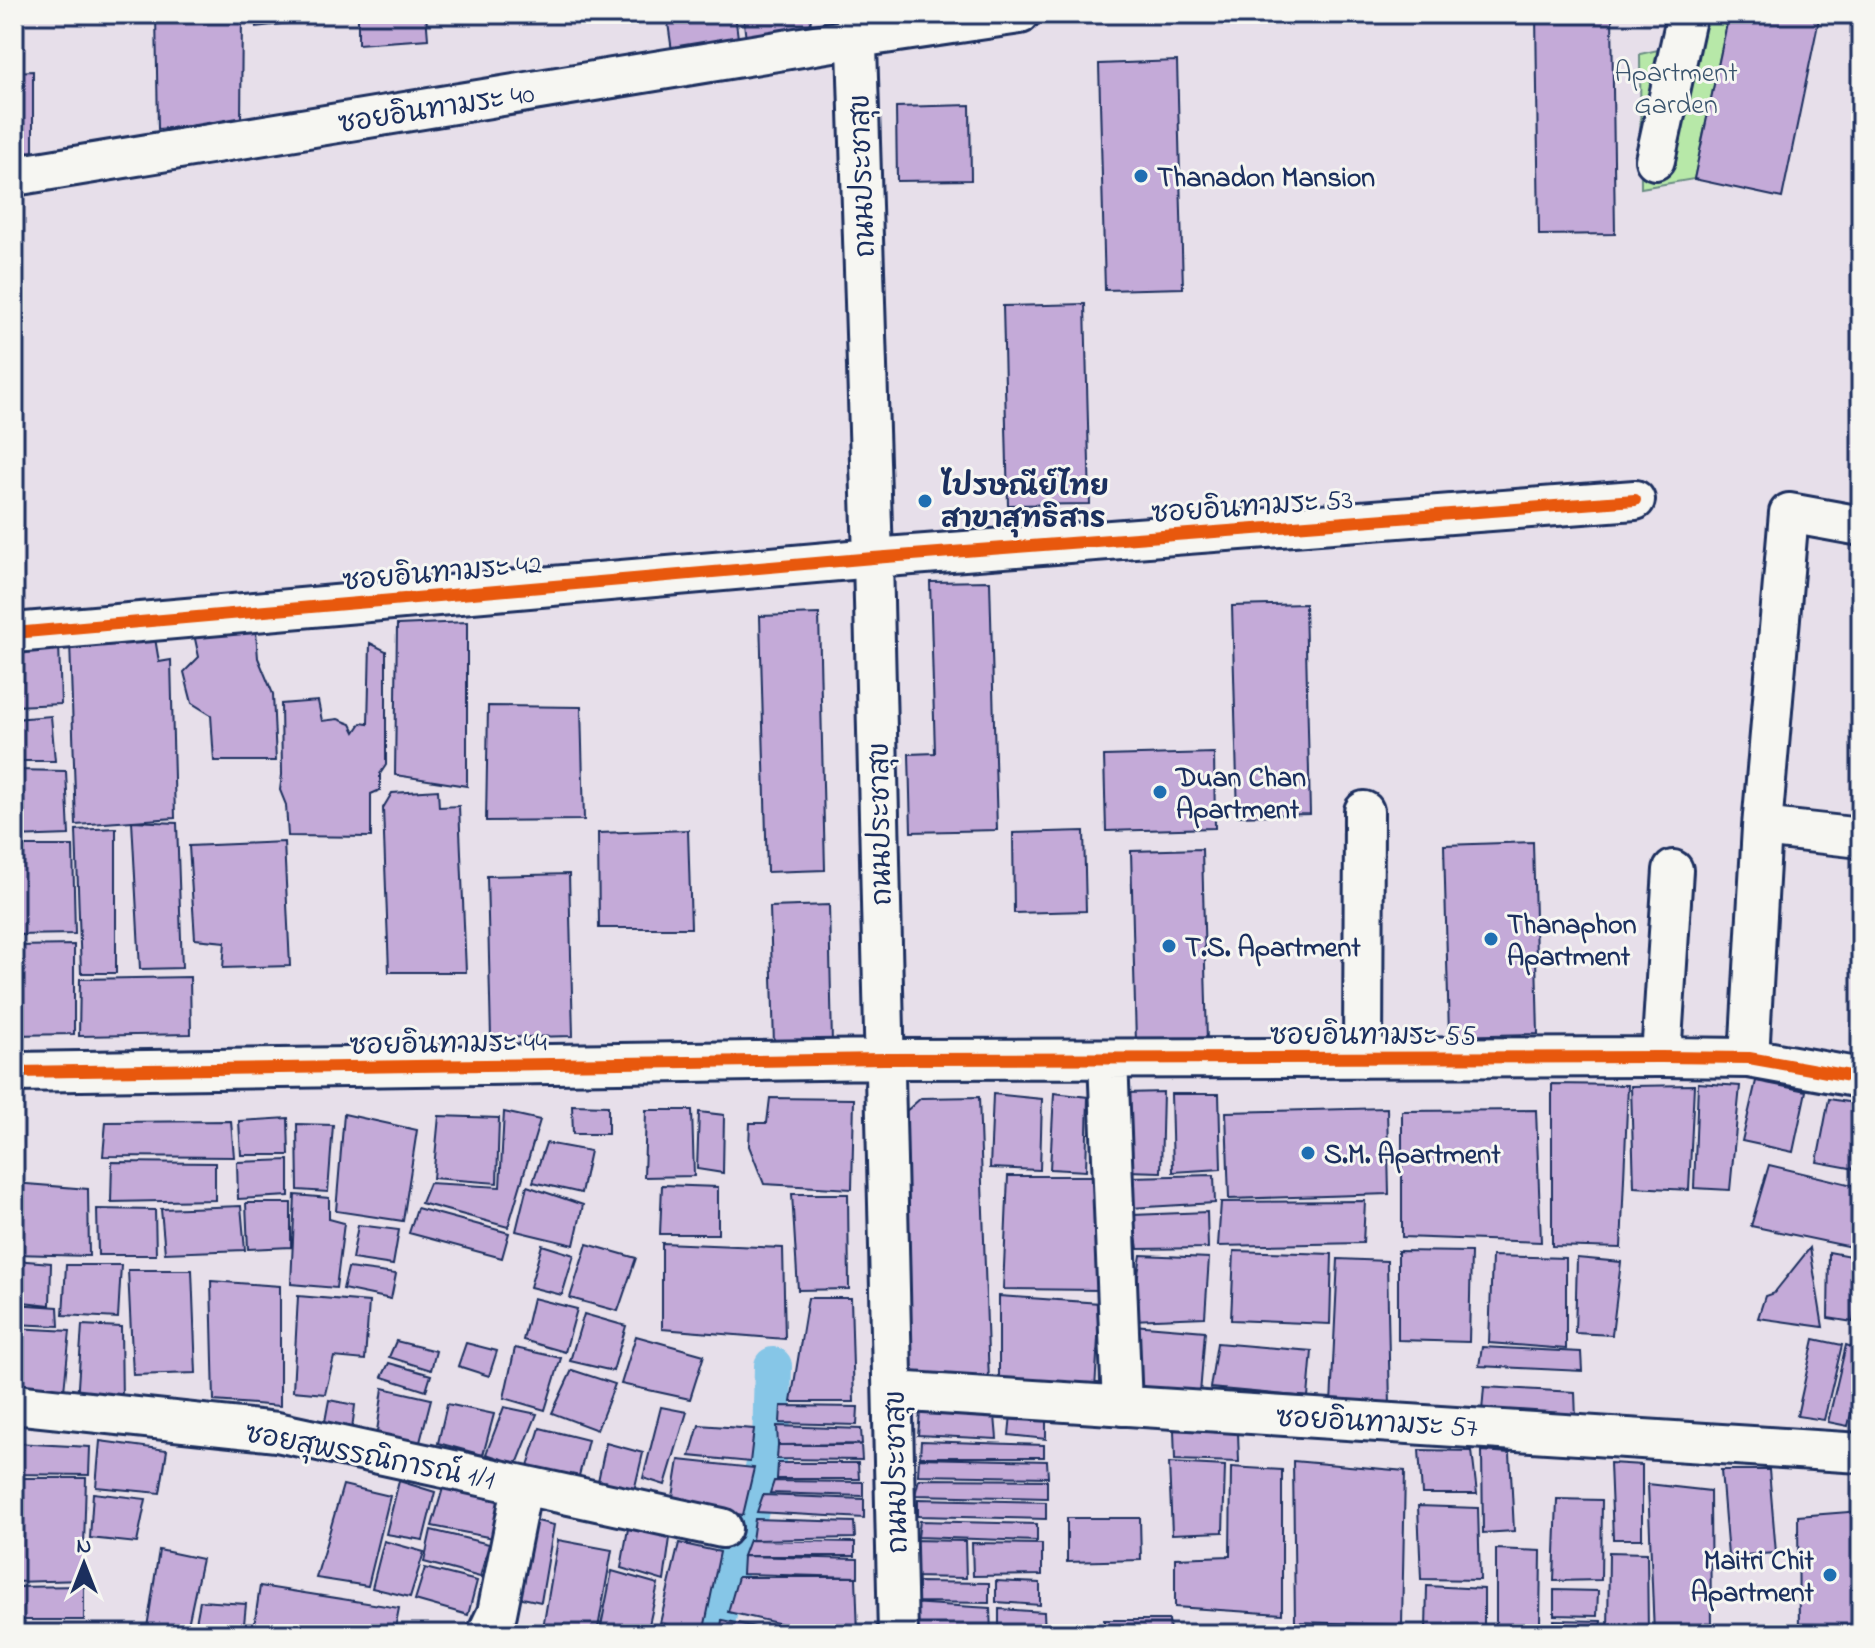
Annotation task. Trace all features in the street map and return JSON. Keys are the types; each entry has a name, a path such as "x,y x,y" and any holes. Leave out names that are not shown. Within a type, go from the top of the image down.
{"street":[{"name":"ซอยอินทามระ 40","path":"14,176 857,26 1020,14"},
{"path":"1655,160 1687,14"},
{"name":"ถนนประชาสุข","path":"857,26 873,558 898,1634"},
{"name":"ซอยอินทามระ 53","path":"873,558 1635,500"},
{"path":"1749,1058 1762,827 1789,513 1861,526"},
{"name":"ซอยอินทามระ 42","path":"14,633 873,558"},
{"path":"1363,1058 1364,811"},
{"path":"1762,827 1861,838"},
{"path":"1661,1057 1673,870"},
{"name":"ซอยอินทามระ 55","path":"884,1059 1749,1058 1861,1078"},
{"name":"ซอยอินทามระ 44","path":"14,1072 884,1059"},
{"path":"1108,1059 1122,1406"},
{"name":"ซอยอินทามระ 57","path":"893,1391 1861,1453"},
{"name":"ซอยสุพรรณิการณ์ 1/1","path":"14,1404 277,1432 722,1528"},
{"path":"487,1634 497,1613 522,1487"}],"green space":[{"name":"Apartment Garden","path":"1663,14 1729,14 1694,179 1641,188 1640,54 1667,48"}],"building":[{"path":"14,14 21,14 21,62 14,63"},
{"path":"156,14 242,14 241,121 158,129"},
{"path":"255,14 306,14 306,21 256,27"},
{"path":"358,14 426,14 428,39 358,44"},
{"path":"554,14 633,14 633,19 554,22"},
{"path":"735,14 739,46 673,58 668,23"},
{"path":"743,14 811,14 810,34 746,40"},
{"path":"1536,14 1612,14 1615,234 1539,235"},
{"path":"1729,14 1820,14 1782,198 1694,179"},
{"name":"Thanadon Mansion","path":"1177,61 1183,288 1105,290 1099,64"},
{"path":"33,71 33,151 14,153 14,72"},
{"path":"970,105 971,180 897,181 896,107"},
{"path":"1085,304 1090,504 1008,505 1003,306"},
{"path":"990,581 997,830 911,832 909,754 935,753 930,582"},
{"path":"1305,604 1310,814 1238,816 1232,606"},
{"path":"819,614 825,870 767,872 760,616"},
{"path":"255,617 258,658 273,694 276,761 214,761 211,715 192,703 184,672 199,657 192,625"},
{"path":"467,622 467,786 395,775 397,625"},
{"path":"154,632 159,662 171,660 175,818 76,825 70,641"},
{"path":"370,643 386,651 386,765 380,774 380,790 371,794 371,837 288,836 286,805 280,790 281,704 318,701 322,721 338,719 351,724 355,732 361,723 368,724"},
{"path":"59,644 61,704 14,706 14,648"},
{"path":"488,706 581,707 584,820 486,821"},
{"path":"51,716 55,761 14,761 14,719"},
{"name":"Duan Chan Apartment","path":"1214,753 1215,828 1106,831 1104,756"},
{"path":"14,770 66,771 69,835 14,837"},
{"path":"438,790 439,807 459,806 466,972 389,972 383,808 392,793"},
{"path":"132,821 177,823 182,968 140,969"},
{"path":"116,828 116,973 81,973 76,830"},
{"path":"688,830 691,928 599,928 598,833"},
{"path":"1084,831 1086,911 1014,913 1013,833"},
{"path":"284,842 290,966 223,968 225,942 195,939 189,846"},
{"name":"Thanaphon Apartment","path":"1533,842 1538,1034 1449,1036 1444,845"},
{"path":"14,846 73,846 75,934 14,935"},
{"name":"T.S. Apartment","path":"1202,849 1207,1042 1136,1044 1131,851"},
{"path":"569,874 573,1036 491,1038 487,876"},
{"path":"829,905 832,1044 774,1045 770,907"},
{"path":"74,945 74,1034 14,1035 14,946"},
{"path":"190,977 191,1034 79,1036 80,979"},
{"path":"1756,1081 1806,1091 1793,1152 1742,1141"},
{"path":"1698,1083 1740,1086 1730,1190 1694,1188"},
{"path":"1552,1084 1628,1085 1621,1248 1552,1246"},
{"path":"1694,1085 1689,1190 1634,1187 1631,1086"},
{"path":"1163,1092 1161,1172 1126,1171 1126,1093"},
{"path":"1054,1093 1088,1097 1086,1171 1050,1169"},
{"path":"993,1094 1042,1099 1040,1170 990,1168"},
{"path":"1171,1094 1219,1094 1221,1169 1173,1172"},
{"path":"979,1097 989,1382 924,1381 902,1366 904,1113 921,1098"},
{"path":"770,1098 854,1099 852,1189 764,1184 749,1146 750,1123 767,1123"},
{"path":"1829,1099 1861,1104 1861,1170 1817,1162"},
{"path":"572,1105 608,1106 608,1134 573,1134"},
{"name":"S.M. Apartment","path":"1387,1108 1389,1194 1229,1199 1226,1112"},
{"path":"646,1110 692,1110 694,1176 644,1177"},
{"path":"1536,1110 1541,1242 1402,1237 1402,1111"},
{"path":"504,1112 540,1120 508,1227 421,1203 429,1183 500,1187"},
{"path":"699,1112 724,1115 723,1173 697,1169"},
{"path":"344,1114 417,1130 403,1221 336,1211"},
{"path":"439,1116 499,1118 497,1183 433,1178"},
{"path":"288,1118 289,1155 241,1155 239,1121"},
{"path":"231,1121 234,1157 103,1156 106,1122"},
{"path":"297,1124 333,1125 328,1192 298,1190"},
{"path":"546,1143 590,1151 581,1193 533,1182"},
{"path":"289,1160 289,1196 238,1199 237,1162"},
{"path":"112,1162 215,1163 215,1200 111,1202"},
{"path":"1769,1165 1861,1187 1861,1249 1751,1226"},
{"path":"1214,1175 1215,1203 1130,1208 1130,1177"},
{"path":"1008,1176 1106,1176 1102,1290 1003,1289"},
{"path":"14,1183 88,1189 89,1256 14,1254"},
{"path":"662,1185 718,1187 718,1234 660,1234"},
{"path":"527,1186 583,1205 574,1245 516,1231"},
{"path":"792,1194 848,1194 849,1289 798,1290"},
{"path":"295,1195 329,1198 329,1219 344,1223 336,1288 291,1284"},
{"path":"1365,1201 1363,1243 1218,1246 1221,1202"},
{"path":"246,1203 291,1203 291,1247 248,1249"},
{"path":"241,1206 245,1250 165,1253 161,1209"},
{"path":"417,1208 509,1233 502,1258 409,1233"},
{"path":"97,1209 155,1210 156,1255 98,1255"},
{"path":"1207,1212 1208,1248 1138,1249 1133,1215"},
{"path":"358,1225 399,1230 393,1265 352,1259"},
{"path":"662,1243 783,1248 785,1339 662,1329"},
{"path":"587,1244 636,1258 618,1311 570,1298"},
{"path":"542,1245 574,1255 562,1295 530,1287"},
{"path":"1810,1248 1823,1327 1758,1318 1765,1296 1774,1293"},
{"path":"1234,1251 1332,1254 1330,1324 1231,1320"},
{"path":"1398,1251 1471,1252 1469,1342 1398,1340"},
{"path":"1829,1252 1861,1258 1853,1322 1828,1318"},
{"path":"1141,1255 1209,1258 1205,1317 1131,1320"},
{"path":"1492,1256 1566,1258 1566,1349 1489,1343"},
{"path":"1577,1258 1621,1262 1612,1335 1575,1333"},
{"path":"1338,1259 1387,1261 1390,1407 1331,1405"},
{"path":"14,1260 51,1263 50,1305 14,1301"},
{"path":"66,1265 121,1265 118,1318 63,1315"},
{"path":"348,1268 396,1274 391,1299 343,1289"},
{"path":"128,1270 192,1270 196,1373 133,1375"},
{"path":"211,1281 280,1286 280,1406 214,1401"},
{"path":"298,1296 369,1302 365,1360 334,1357 325,1394 293,1391"},
{"path":"999,1296 1100,1303 1095,1390 999,1385"},
{"path":"533,1298 577,1309 565,1352 523,1340"},
{"path":"808,1298 851,1298 854,1402 791,1402"},
{"path":"14,1304 58,1307 59,1326 14,1324"},
{"path":"584,1314 626,1326 613,1371 570,1361"},
{"path":"82,1325 121,1327 122,1403 77,1402"},
{"path":"1133,1325 1205,1331 1200,1394 1128,1392"},
{"path":"14,1328 70,1331 63,1401 14,1395"},
{"path":"636,1336 704,1355 690,1399 621,1384"},
{"path":"1814,1339 1842,1345 1824,1420 1797,1416"},
{"path":"396,1341 436,1351 431,1370 389,1357"},
{"path":"466,1343 497,1351 489,1376 458,1366"},
{"path":"1217,1343 1312,1351 1308,1397 1210,1388"},
{"path":"1846,1345 1861,1350 1861,1374 1848,1426 1828,1422"},
{"path":"1482,1347 1581,1352 1582,1371 1479,1366"},
{"path":"515,1348 561,1358 545,1410 504,1398"},
{"path":"389,1363 431,1375 426,1391 382,1377"},
{"path":"572,1370 615,1384 597,1430 552,1413"},
{"path":"1484,1387 1575,1392 1576,1419 1482,1411"},
{"path":"383,1388 431,1399 418,1450 376,1439"},
{"path":"329,1400 355,1405 351,1438 323,1432"},
{"path":"447,1404 494,1414 483,1455 438,1443"},
{"path":"781,1406 858,1407 857,1425 780,1423"},
{"path":"504,1407 537,1414 517,1464 486,1454"},
{"path":"661,1407 687,1412 665,1485 643,1478"},
{"path":"920,1412 995,1416 997,1439 918,1435"},
{"path":"1011,1414 1046,1416 1046,1439 1009,1435"},
{"path":"699,1425 754,1429 750,1462 690,1456"},
{"path":"777,1426 861,1429 862,1444 778,1445"},
{"path":"540,1428 588,1440 577,1484 526,1472"},
{"path":"1174,1430 1238,1432 1239,1462 1175,1460"},
{"path":"100,1441 167,1450 160,1493 96,1487"},
{"path":"921,1441 1044,1445 1044,1457 920,1457"},
{"path":"14,1443 90,1447 89,1475 14,1474"},
{"path":"606,1443 643,1453 633,1495 597,1486"},
{"path":"778,1445 861,1445 862,1460 777,1459"},
{"path":"1419,1450 1472,1451 1477,1494 1422,1494"},
{"path":"1482,1451 1510,1453 1514,1531 1483,1533"},
{"path":"919,1458 1047,1461 1048,1477 918,1475"},
{"path":"679,1460 754,1468 743,1515 672,1503"},
{"path":"1293,1461 1405,1471 1402,1625 1295,1622"},
{"path":"778,1463 858,1463 859,1479 777,1479"},
{"path":"1169,1463 1225,1466 1223,1532 1172,1534"},
{"path":"1610,1463 1642,1465 1642,1539 1613,1539"},
{"path":"1231,1467 1282,1470 1282,1614 1175,1607 1175,1558 1230,1556"},
{"path":"1721,1470 1769,1470 1776,1553 1728,1556"},
{"path":"14,1478 86,1478 83,1580 14,1582"},
{"path":"919,1479 1047,1480 1047,1498 915,1495"},
{"path":"399,1481 435,1492 423,1540 386,1534"},
{"path":"774,1481 863,1482 863,1496 770,1493"},
{"path":"1648,1484 1710,1491 1711,1634 1654,1634"},
{"path":"343,1485 390,1496 368,1586 316,1578"},
{"path":"443,1488 502,1500 493,1538 432,1526"},
{"path":"93,1493 146,1499 137,1543 90,1538"},
{"path":"763,1495 864,1499 864,1518 757,1512"},
{"path":"918,1499 1046,1502 1046,1519 918,1516"},
{"path":"1557,1499 1602,1500 1601,1580 1554,1581"},
{"path":"1418,1506 1478,1508 1480,1580 1421,1579"},
{"name":"Maitri Chit Apartment","path":"1861,1511 1861,1634 1799,1634 1798,1516"},
{"path":"516,1516 554,1525 541,1602 504,1594"},
{"path":"1067,1518 1140,1518 1141,1560 1067,1562"},
{"path":"755,1519 854,1522 855,1538 752,1540"},
{"path":"920,1521 1037,1524 1037,1541 918,1537"},
{"path":"629,1523 671,1531 664,1581 621,1568"},
{"path":"431,1530 489,1544 480,1577 424,1562"},
{"path":"558,1540 612,1550 597,1634 542,1634"},
{"path":"749,1540 855,1542 855,1556 743,1556"},
{"path":"910,1540 965,1541 966,1578 911,1577"},
{"path":"384,1541 424,1552 410,1597 372,1588"},
{"path":"679,1543 720,1552 703,1634 660,1623"},
{"path":"972,1543 1042,1544 1042,1575 973,1576"},
{"path":"1496,1549 1541,1551 1540,1625 1496,1625"},
{"path":"159,1550 202,1559 188,1625 211,1634 146,1634"},
{"path":"1609,1552 1647,1553 1648,1634 1608,1634"},
{"path":"743,1556 858,1559 858,1577 742,1574"},
{"path":"425,1568 477,1581 468,1615 415,1600"},
{"path":"612,1571 658,1584 647,1634 601,1626"},
{"path":"738,1577 856,1577 858,1634 827,1634 728,1612"},
{"path":"996,1581 1040,1583 1040,1605 996,1602"},
{"path":"918,1582 989,1583 989,1603 916,1602"},
{"path":"84,1586 84,1620 14,1620 14,1587"},
{"path":"260,1586 399,1608 394,1634 253,1634"},
{"path":"1427,1586 1484,1589 1484,1634 1426,1630"},
{"path":"1554,1590 1598,1591 1597,1616 1554,1615"},
{"path":"200,1601 246,1604 243,1634 217,1634 218,1628 196,1623"},
{"path":"909,1603 990,1608 991,1634 909,1634"},
{"path":"999,1609 1044,1612 1045,1634 999,1634"},
{"path":"722,1620 788,1634 720,1634"},
{"path":"1104,1620 1169,1620 1170,1634 1104,1634"},
{"path":"1554,1620 1601,1621 1601,1634 1555,1634"},
{"path":"14,1626 86,1628 86,1634 14,1634"},
{"path":"1213,1630 1292,1633 1292,1634 1213,1634"}],"waterway":[{"path":"714,1634 723,1590 771,1448 773,1366"}],"cycle path":[{"path":"14,633 873,558 1635,500"},
{"path":"14,1072 884,1059 1661,1057 1749,1058 1861,1078"}],"place":[{"name":"Thanadon Mansion","path":"1141,176"},
{"name":"ไปรษณีย์ไทย สาขาสุทธิสาร","path":"925,501"},
{"name":"Duan Chan Apartment","path":"1160,792"},
{"name":"Thanaphon Apartment","path":"1491,939"},
{"name":"T.S. Apartment","path":"1169,946"},
{"name":"S.M. Apartment","path":"1308,1153"},
{"name":"Maitri Chit Apartment","path":"1830,1575"}]}
